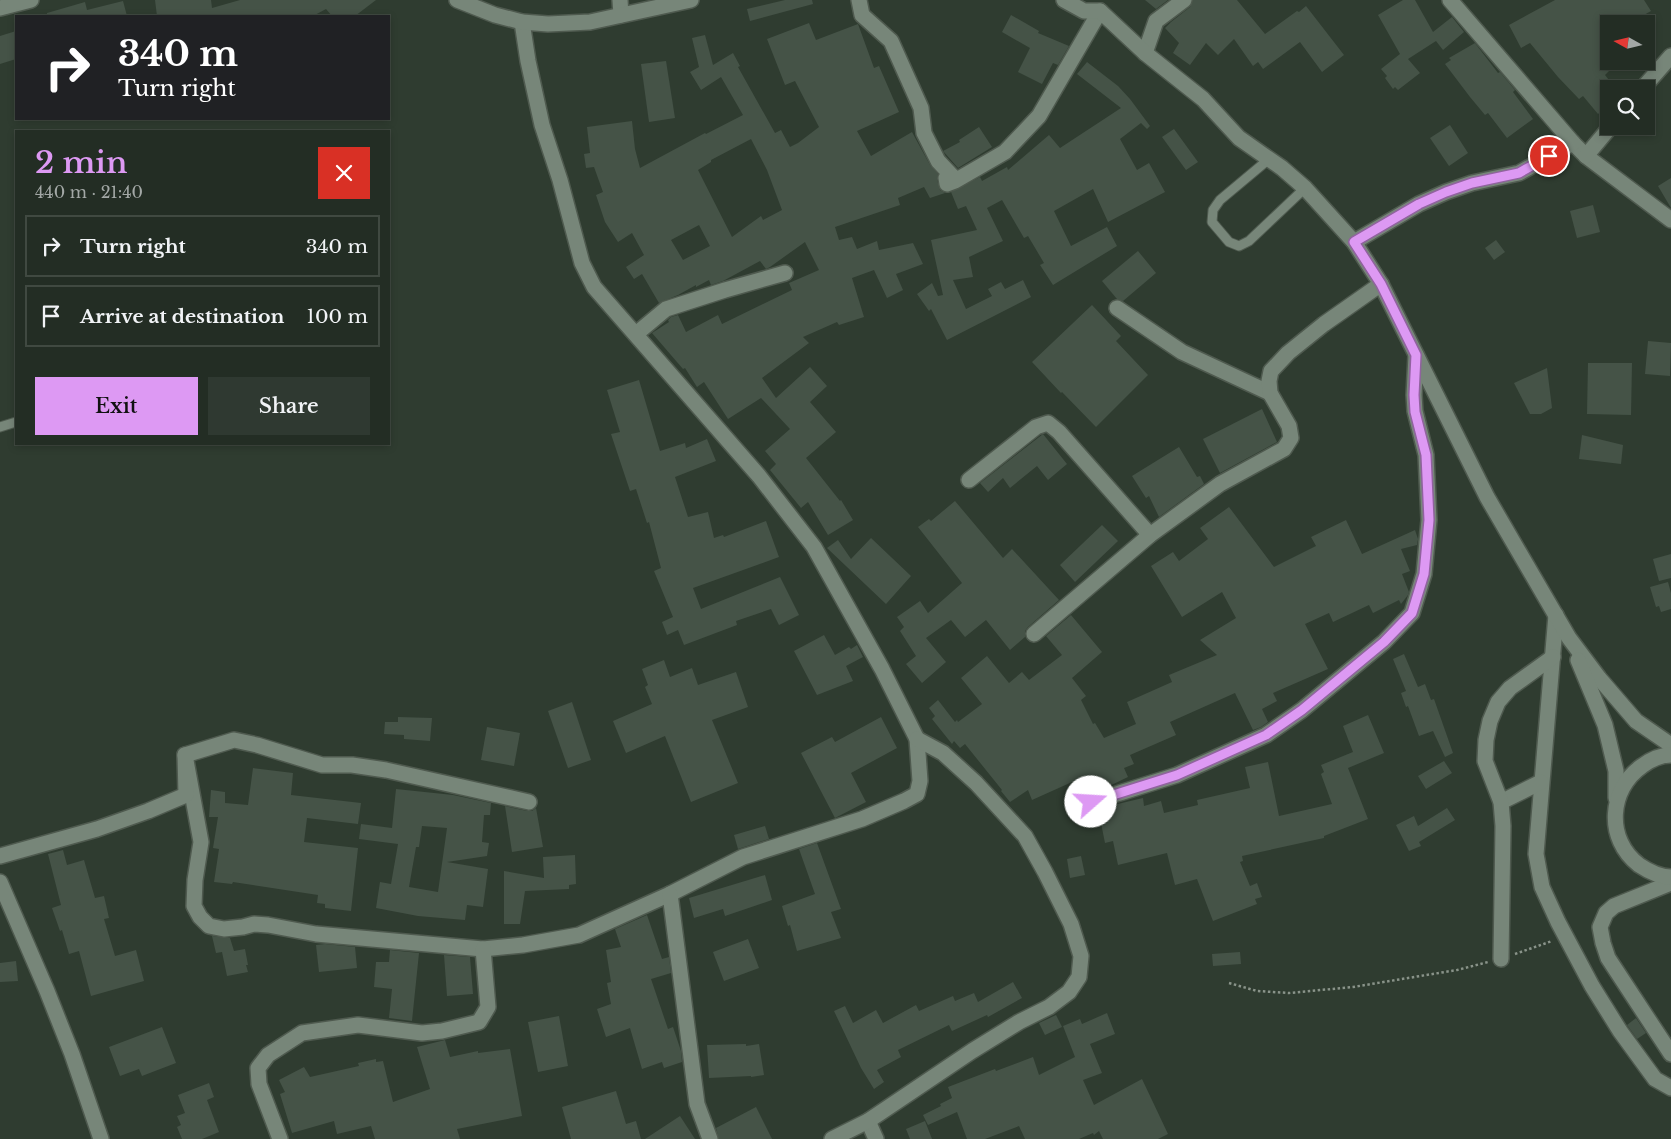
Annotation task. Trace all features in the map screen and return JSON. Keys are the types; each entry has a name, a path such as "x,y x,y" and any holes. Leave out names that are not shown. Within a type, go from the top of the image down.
{"street":[{"path":"0,8 31,0"},
{"path":"457,0 495,15 522,22 548,24 590,22 620,7 678,4 691,0"},
{"path":"859,0 862,15 891,41 921,108 924,132 938,161 953,177 946,178 947,184 1005,152 1038,116 1100,11"},
{"path":"1064,0 1084,11 1100,11 1145,53 1203,99 1239,138 1282,168 1305,188 1354,242 1381,284 1487,497 1569,638 1599,678 1636,721 1671,745"},
{"path":"1145,53 1156,20 1184,0"},
{"path":"1450,0 1586,156 1671,220"},
{"path":"185,755 201,842 195,880 194,906 200,917 209,926 224,929 254,924 268,925 316,934 483,949 523,945 579,935 670,894 743,857 862,819 904,802 917,794 920,781 917,739 882,669 814,547 760,476 594,287 582,263 560,180 542,125 528,61 522,22"},
{"path":"1650,80 1671,56"},
{"path":"1586,156 1604,135"},
{"path":"1354,242 1428,200 1472,183 1519,173 1573,143"},
{"path":"636,334 666,309 785,273"},
{"path":"1034,634 1150,535 1220,484 1284,449 1290,438 1289,426 1270,393 1271,371 1288,353 1324,324 1381,284"},
{"path":"1117,308 1182,352 1270,393"},
{"path":"1091,802 1177,775 1266,735 1302,710 1384,642 1412,613 1424,574 1429,520 1426,455 1415,412 1416,355"},
{"path":"969,480 1036,426 1048,423 1059,432 1150,535"},
{"path":"1556,616 1536,854 1542,887 1565,936 1592,986 1620,1031 1655,1079 1671,1088"},
{"path":"1569,638 1605,725 1616,772 1616,825 1621,844 1632,859 1648,871 1671,877"},
{"path":"1501,959 1503,826 1501,802 1485,761 1486,740 1490,721 1498,702 1510,688 1553,657"},
{"path":"832,1139 868,1120 1019,1022 1049,1007 1069,992 1079,976 1081,956 1071,924 1025,836 976,783 943,753 917,739"},
{"path":"185,755 234,740 322,765 352,765 386,770 529,802"},
{"path":"0,856 97,829 186,795 185,755"},
{"path":"1616,806 1622,788 1633,772 1649,761 1671,756"},
{"path":"1501,802 1541,782"},
{"path":"0,882 48,991 101,1139"},
{"path":"1671,883 1614,906 1606,913 1600,926 1608,958 1671,1054"},
{"path":"670,894 697,1104 710,1139"},
{"path":"280,1139 259,1084 258,1068 268,1055 302,1033 358,1025 422,1033 442,1031 479,1022 488,1007 483,949"},
{"path":"868,1120 876,1139"}],"lane":[{"path":"1269,159 1220,200 1213,210 1212,222 1229,242 1239,246 1249,241 1305,188"},
{"path":"0,427 15,422"}],"path":[{"path":"1229,983 1257,991 1298,992 1363,986 1457,970 1501,959 1565,936"}],"building":[{"path":"155,0 211,0 212,8 240,0 376,0 356,15 331,15 326,9 315,15 157,15"},
{"path":"785,0 812,0 813,4 750,21 747,9"},
{"path":"1145,0 1168,0 1156,9"},
{"path":"1193,0 1237,0 1265,34 1306,6 1344,55 1322,72 1300,42 1263,69 1258,62 1253,66 1234,39 1218,55 1206,43 1190,65 1173,53 1179,43 1165,28 1190,7"},
{"path":"1403,0 1415,0 1433,32 1452,17 1464,32 1443,50 1436,41 1408,59 1420,73 1398,90 1395,87 1393,89 1385,78 1387,76 1381,69 1400,54 1378,15"},
{"path":"1555,0 1644,0 1651,11 1644,15 1600,15 1600,70 1610,70 1605,75 1609,80 1600,80 1600,112 1598,114 1583,96 1579,99 1530,43 1521,48 1509,25"},
{"path":"123,1 127,15 47,15 47,13 85,2 87,10"},
{"path":"1011,15 1039,31 1038,33 1069,46 1058,65 1053,63 1042,84 1018,72 1030,48 1002,32"},
{"path":"809,23 816,40 858,24 874,68 879,66 899,112 857,131 871,156 912,132 930,165 938,174 937,180 940,190 945,193 930,198 924,187 898,198 900,205 835,227 839,240 852,237 857,249 877,241 879,250 913,243 923,264 896,274 903,290 887,298 874,270 852,278 864,317 839,325 837,322 803,337 809,343 762,378 776,398 810,367 827,386 810,402 836,432 806,458 841,500 853,520 828,535 808,502 801,508 770,470 776,464 765,451 790,429 761,398 728,419 704,382 697,387 685,368 683,369 652,333 669,322 668,320 671,317 678,315 686,332 718,315 722,324 792,290 789,283 819,270 805,242 766,269 760,261 723,281 711,285 709,280 659,303 642,274 634,279 626,267 644,255 632,233 618,242 605,222 596,195 603,192 594,167 586,168 584,154 590,153 587,127 632,121 635,149 640,168 743,115 721,77 701,90 690,72 699,67 692,38 705,35 713,65 733,53 740,66 738,67 775,133 781,130 790,147 798,143 819,127 795,81 785,85 767,39","holes":["751,139 767,170 782,210 763,220 761,216 732,237 698,170 711,162 711,160","699,225 710,246 683,260 671,240"]},
{"path":"15,31 15,59 0,64 0,36"},
{"path":"1475,43 1498,73 1500,72 1515,90 1513,92 1533,119 1507,138 1488,113 1485,115 1445,64 1451,60 1449,58"},
{"path":"666,61 675,118 649,122 641,64"},
{"path":"1087,62 1118,86 1150,126 1147,129 1141,123 1120,139 1137,170 1149,163 1165,192 1108,222 1093,189 1054,211 1071,246 1107,227 1117,246 1053,285 1040,265 1044,263 1028,236 1024,238 1002,200 987,208 1003,241 969,257 973,277 953,280 966,309 992,296 988,289 1001,282 1005,289 1023,280 1031,297 947,340 931,309 929,311 917,294 932,283 938,296 943,295 931,240 977,230 966,206 958,209 951,192 980,177 982,181 1007,167 1008,170 1049,135 1060,148 1121,108 1077,74"},
{"path":"1450,125 1468,153 1449,166 1430,138"},
{"path":"979,127 992,147 958,168 943,151 960,142 959,140"},
{"path":"1174,129 1198,162 1186,170 1162,137"},
{"path":"1671,178 1671,208 1658,186"},
{"path":"1593,205 1600,232 1577,238 1570,211"},
{"path":"1496,240 1505,252 1494,260 1485,248"},
{"path":"1138,251 1156,273 1123,301 1117,299 1102,281"},
{"path":"1092,305 1121,336 1116,341 1148,375 1096,427 1032,362"},
{"path":"1648,341 1671,343 1670,376 1645,374"},
{"path":"1588,363 1632,363 1631,415 1587,414"},
{"path":"1547,368 1552,408 1541,414 1530,414 1514,383"},
{"path":"639,380 660,451 685,443 686,448 707,439 716,461 675,477 688,517 708,512 714,538 723,535 724,537 766,521 779,557 693,588 701,609 780,577 799,615 779,625 771,609 736,621 737,625 684,645 678,630 667,635 662,622 673,617 654,571 661,568 649,522 647,523 636,489 630,491 611,434 620,432 607,390"},
{"path":"1262,409 1277,442 1220,473 1203,439"},
{"path":"1043,434 1067,464 1048,480 1037,466 1010,488 1003,478 988,492 980,483"},
{"path":"1582,435 1623,445 1621,464 1579,459"},
{"path":"1179,447 1197,477 1200,476 1204,484 1159,517 1149,496 1146,498 1132,476"},
{"path":"955,501 1003,558 1012,549 1059,600 1028,627 1025,631 1025,637 1010,650 986,620 965,637 951,620 926,638 946,662 922,683 906,664 916,656 900,631 904,627 897,617 920,601 928,613 962,583 918,527 929,519 931,521"},
{"path":"1229,507 1274,567 1316,546 1311,537 1346,520 1362,554 1415,530 1418,539 1417,545 1401,549 1410,571 1402,574 1409,592 1408,595 1401,604 1399,600 1373,613 1369,605 1333,622 1329,613 1305,624 1328,669 1273,693 1277,701 1262,709 1268,722 1261,727 1253,730 1235,693 1170,722 1176,735 1130,755 1134,764 1124,768 1128,777 1105,788 1101,789 1100,785 1087,791 1081,778 1032,800 1028,790 1010,802 965,744 960,748 954,741 952,744 932,719 935,716 929,708 938,700 955,722 957,720 958,722 982,704 961,678 987,656 1009,683 1022,672 1029,680 1062,655 1046,636 1071,615 1102,652 1072,678 1086,696 1081,700 1093,724 1095,723 1104,738 1136,724 1127,702 1172,682 1169,675 1217,655 1200,640 1236,618 1222,592 1182,617 1151,566 1173,552 1179,561 1208,539 1200,528"},
{"path":"1102,525 1118,541 1075,582 1060,565"},
{"path":"871,538 911,576 886,604 827,548 838,540 851,559"},
{"path":"1671,554 1671,578 1659,581 1653,559"},
{"path":"1668,582 1671,593 1671,609 1661,612 1659,606 1656,607 1650,587"},
{"path":"824,635 835,655 857,645 863,657 846,666 853,681 817,695 794,651"},
{"path":"1404,654 1418,687 1425,684 1431,700 1434,699 1453,753 1445,757 1433,731 1419,736 1408,706 1406,707 1401,693 1406,691 1393,659"},
{"path":"664,660 670,677 692,668 698,685 736,672 748,707 712,720 738,783 691,802 665,736 626,753 613,721 652,704 645,687 648,685 642,669"},
{"path":"572,702 591,760 568,768 548,711"},
{"path":"1368,715 1384,753 1348,768 1368,819 1324,836 1324,838 1242,856 1243,861 1240,862 1250,886 1257,883 1262,897 1255,899 1257,904 1213,921 1197,879 1175,885 1167,853 1118,865 1113,841 1105,843 1101,823 1108,822 1105,807 1143,798 1144,806 1161,801 1164,813 1198,805 1197,800 1250,788 1245,767 1268,762 1279,816 1332,804 1321,774 1324,772 1321,765 1353,752 1343,726"},
{"path":"398,717 432,718 430,741 404,739 404,735 384,734 385,722 398,722"},
{"path":"881,717 897,748 851,773 866,802 835,818 801,753 832,737 835,742"},
{"path":"487,727 520,733 514,766 481,760"},
{"path":"1444,761 1452,773 1426,789 1418,776"},
{"path":"253,768 293,773 291,795 361,803 358,824 307,818 304,842 358,848 351,911 325,908 325,904 317,903 318,895 233,882 232,884 214,882 219,849 213,848 218,817 209,817 211,790 225,792 225,803 248,805"},
{"path":"396,789 453,795 491,803 490,815 484,815 482,842 489,843 487,856 447,862 488,869 483,907 467,905 465,920 418,916 376,908 380,882 391,884 398,844 359,839 361,824 392,828","holes":["422,826 447,828 438,892 409,887"]},
{"path":"505,806 527,811 532,811 536,808 543,847 512,852"},
{"path":"1447,808 1455,820 1419,842 1421,846 1409,851 1396,825 1414,816 1418,826"},
{"path":"765,826 769,839 738,849 734,835"},
{"path":"817,843 841,909 831,912 841,938 797,951 790,925 788,926 782,906 815,894 799,849"},
{"path":"63,850 67,865 84,860 95,898 104,896 109,918 104,919 115,956 136,950 144,981 91,996 79,951 69,954 62,930 60,931 52,908 61,905 48,854"},
{"path":"575,855 576,884 569,885 569,889 525,891 520,924 504,924 504,871 544,878 543,857"},
{"path":"1081,856 1085,875 1070,878 1067,859"},
{"path":"765,875 772,900 725,916 723,909 694,918 689,898"},
{"path":"647,915 662,959 669,957 671,973 651,979 668,1029 673,1027 681,1051 682,1062 664,1068 662,1062 642,1069 630,1028 606,1037 597,1009 611,1004 607,983 611,982 606,950 621,947 615,929"},
{"path":"212,936 230,938 234,951 245,949 248,972 227,976 222,952 216,953"},
{"path":"748,939 759,968 724,981 713,952"},
{"path":"316,945 355,947 357,968 319,972"},
{"path":"390,950 419,953 412,1021 389,1018 392,989 374,987 376,962 389,962"},
{"path":"1240,952 1241,964 1213,966 1212,954"},
{"path":"444,955 470,957 473,994 447,996"},
{"path":"16,961 18,981 0,982 0,963"},
{"path":"1013,982 1022,998 988,1017 987,1015 952,1031 949,1025 898,1050 901,1057 877,1070 884,1082 874,1089 861,1068 834,1011 845,1006 853,1023 876,1010 883,1023 916,1005 919,1011 953,996 955,1001 974,993 978,1002"},
{"path":"1107,1013 1115,1034 1090,1044 1102,1073 1083,1080 1094,1105 1142,1079 1168,1134 1158,1139 1103,1139 1099,1131 1094,1135 1093,1133 1079,1139 1025,1139 1019,1126 985,1139 967,1139 957,1112 928,1125 923,1115 952,1098 948,1087 1033,1057 1039,1075 1075,1057 1063,1026 1080,1019 1082,1024"},
{"path":"1056,1015 1062,1027 1045,1035 1039,1023"},
{"path":"559,1016 568,1066 538,1072 528,1022"},
{"path":"1636,1018 1646,1033 1637,1039 1627,1025"},
{"path":"162,1027 176,1063 142,1076 139,1069 120,1076 109,1047"},
{"path":"445,1040 450,1057 478,1051 478,1053 510,1049 522,1116 457,1129 460,1139 375,1139 371,1126 337,1134 334,1121 292,1133 280,1094 285,1092 279,1080 304,1067 310,1077 359,1066 358,1063 376,1059 376,1062 383,1061 393,1102 430,1089 417,1047"},
{"path":"746,1044 746,1046 759,1044 764,1075 709,1078 707,1045"},
{"path":"209,1083 214,1097 207,1100 219,1132 202,1139 182,1139 177,1127 181,1125 177,1116 185,1113 178,1095"},
{"path":"616,1091 626,1124 636,1121 641,1139 571,1139 562,1107"},
{"path":"756,1107 772,1139 719,1139 716,1128"},
{"path":"680,1116 695,1139 645,1139"},
{"path":"925,1121 932,1139 910,1139 906,1129"}],"route":[{"path":"1091,802 1177,775 1266,735 1302,710 1384,642 1412,613 1424,574 1429,520 1426,455 1415,412 1416,355 1381,284 1354,242 1419,204 1446,192 1472,183 1519,173 1549,156"}]}
